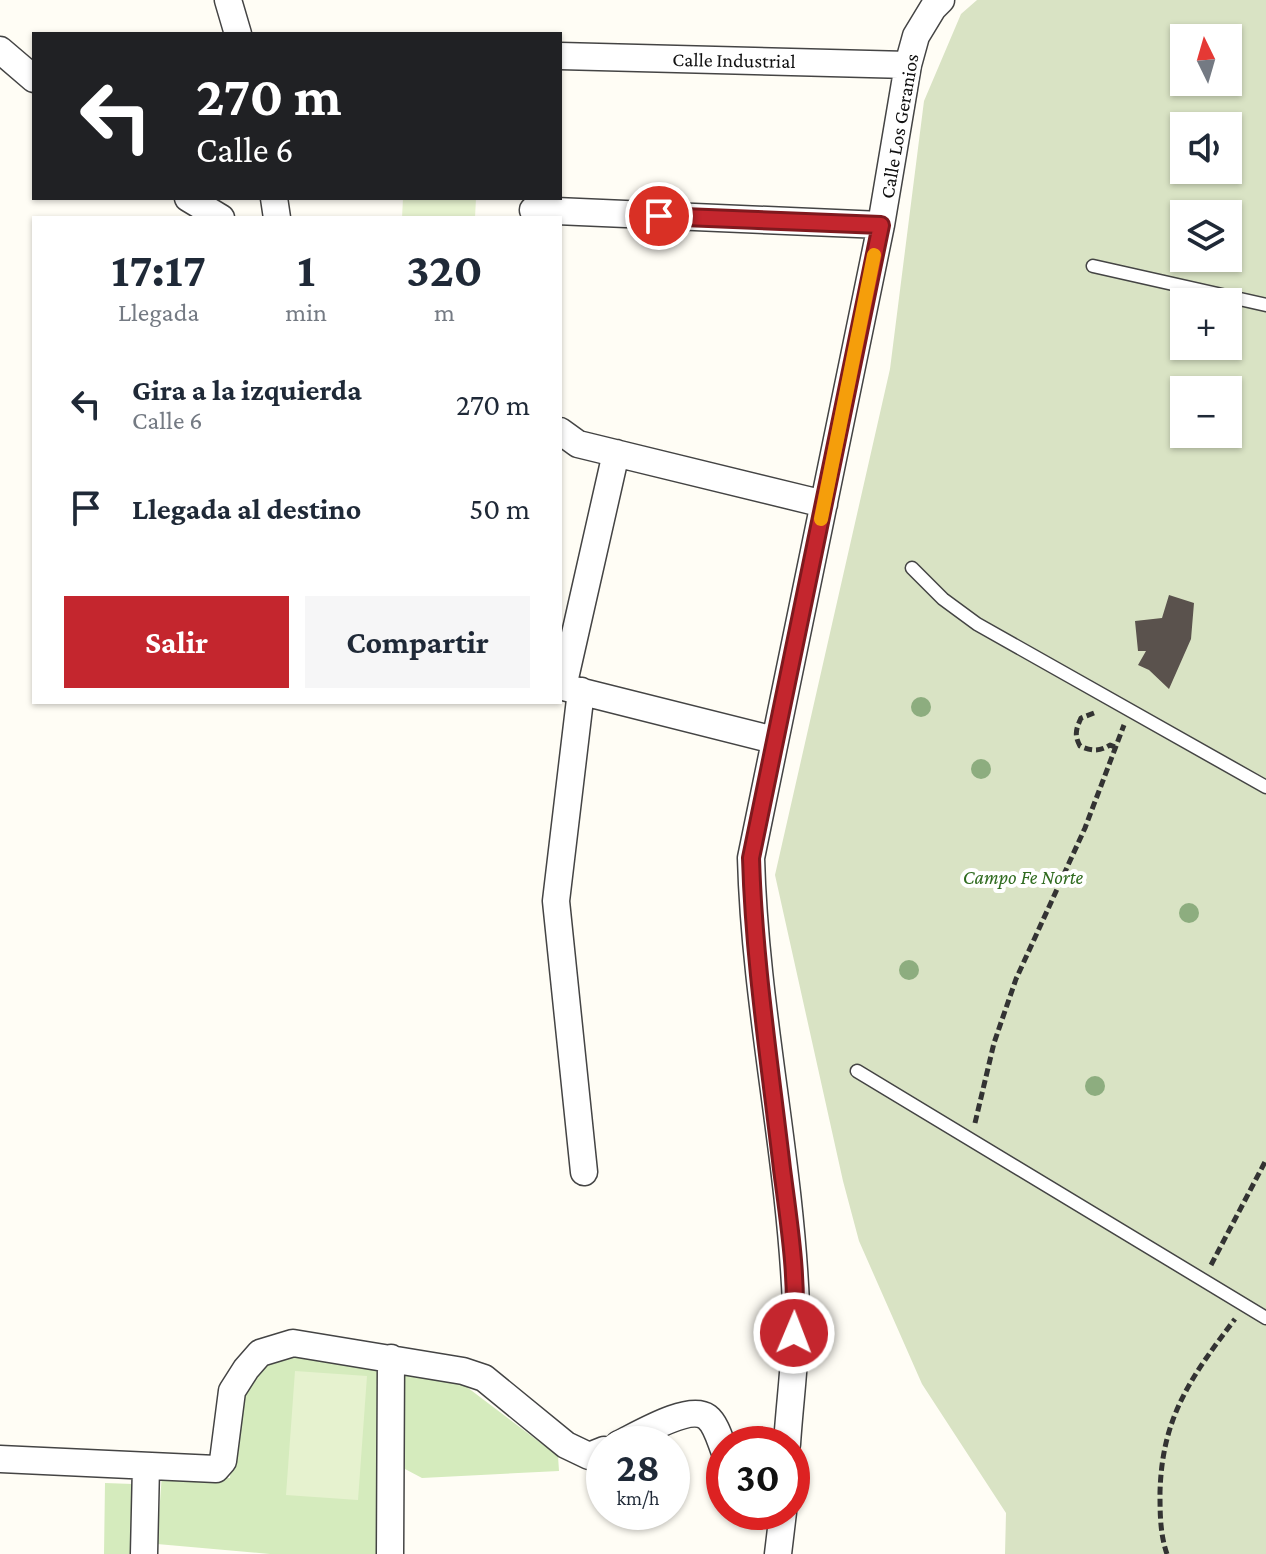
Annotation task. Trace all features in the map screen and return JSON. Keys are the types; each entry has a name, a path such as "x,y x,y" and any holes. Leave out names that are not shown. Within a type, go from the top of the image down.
{"street":[{"path":"228,0 237,32"},
{"name":"Calle Los Geranios","path":"788,1426 796,1307 788,1212 753,921 751,858 881,225 908,65 916,36 941,0"},
{"path":"0,50 32,77"},
{"name":"Calle Industrial","path":"562,56 908,65"},
{"path":"191,200 218,216"},
{"path":"533,209 881,225"},
{"path":"562,432 578,444 824,504"},
{"path":"584,1172 556,901 568,688 616,453"},
{"path":"568,688 774,740"},
{"path":"0,1459 216,1469 223,1461 232,1391 260,1353 293,1343 463,1371 484,1378 566,1445 586,1455"},
{"path":"390,1554 391,1358"},
{"path":"660,1426 689,1413 704,1415 714,1426"},
{"path":"144,1554 146,1466"},
{"path":"778,1554 781,1530"}],"lane":[{"path":"1093,266 1266,305"},
{"path":"912,568 943,599 977,624 1266,787"},
{"path":"857,1071 1266,1318"}],"path":[{"path":"971,1140 994,1043 1016,979 1085,828 1129,709"},
{"path":"1096,713 1081,718 1075,737 1080,746 1089,750 1110,745 1115,747"},
{"path":"1110,720 1123,728"},
{"path":"1204,1281 1266,1160"},
{"path":"1167,1554 1160,1480 1170,1421 1185,1388 1245,1305"}],"green space":[{"name":"Campo Fe Norte","path":"977,0 1266,0 1266,1554 1005,1554 1006,1513 922,1384 859,1241 843,1181 775,875 890,369 924,101 961,14"},
{"path":"403,200 476,200 475,216 402,216"},
{"path":"278,1352 379,1368 377,1554 270,1554 157,1544 162,1473 230,1478 236,1394"},
{"path":"295,1371 367,1376 358,1500 286,1495"},
{"path":"447,1372 558,1456 559,1471 422,1478 405,1469 402,1453 404,1374"},
{"path":"105,1483 133,1484 131,1554 104,1554"}],"building":[{"path":"1169,595 1194,603 1191,639 1169,689 1149,670 1138,665 1146,651 1138,651 1135,621 1162,618"}],"slow traffic":[{"path":"821,519 874,255"}],"route":[{"path":"659,216 881,225 751,858 753,921 788,1212 796,1307 794,1333"}]}
